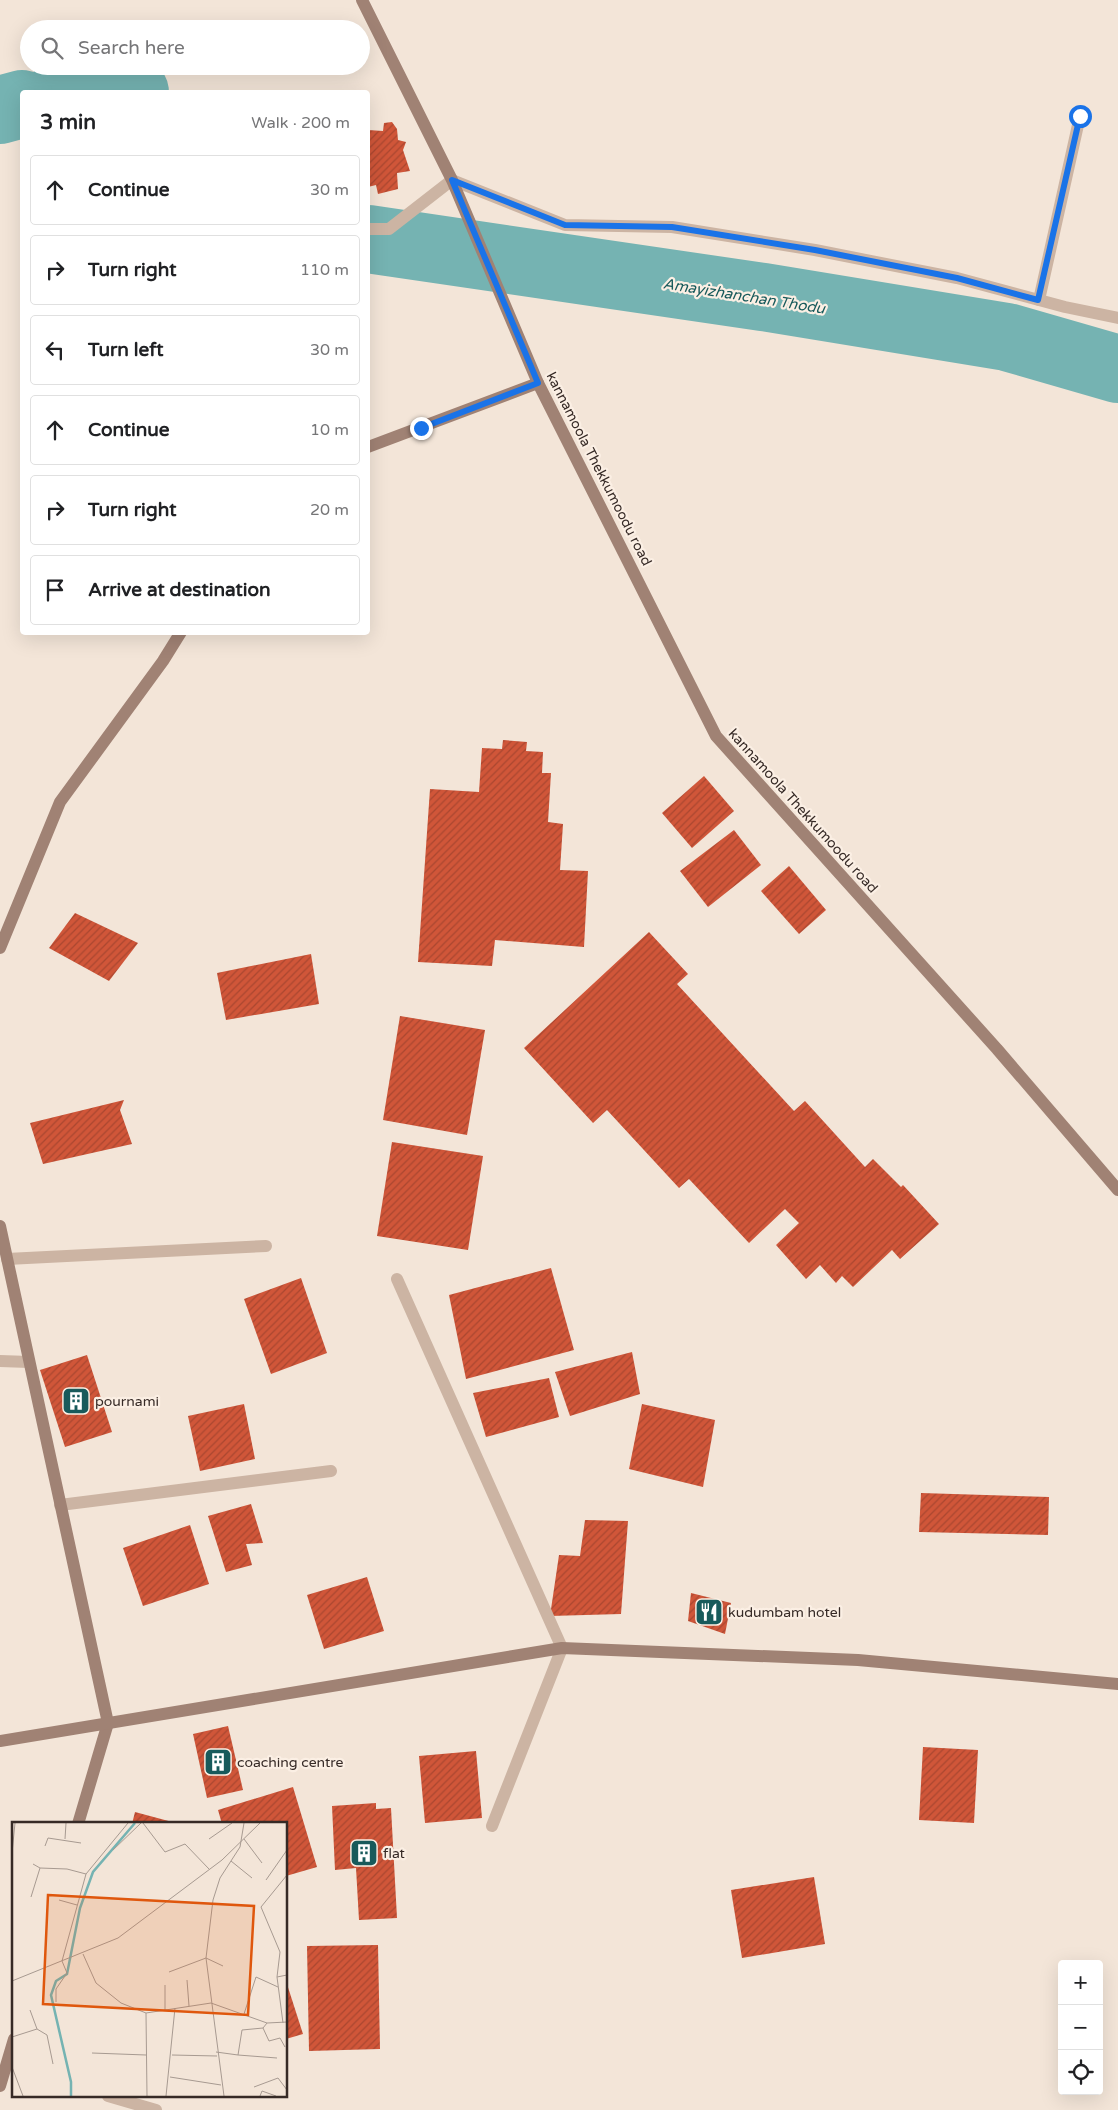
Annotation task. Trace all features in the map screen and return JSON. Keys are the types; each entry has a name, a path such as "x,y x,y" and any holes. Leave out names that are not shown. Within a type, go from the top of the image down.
{"street":[{"name":"kannamoola Thekkumoodu road","path":"362,0 452,180 538,383 716,736 990,1042 1118,1190"},
{"path":"1038,300 1080,116"},
{"path":"370,229 389,229 452,180 565,225 672,227 815,250 957,278 1064,307 1118,318"},
{"path":"370,446 538,383"},
{"path":"0,948 60,802 163,661 179,635"},
{"path":"0,1226 108,1723 79,1822"},
{"path":"8,1260 266,1246"},
{"path":"397,1279 562,1648 492,1826"},
{"path":"0,1361 29,1362"},
{"path":"60,1505 331,1471"},
{"path":"0,1741 562,1648 858,1660 1118,1684"},
{"path":"0,2086 10,2068 12,2054"},
{"path":"115,2098 156,2110"}],"building":[{"path":"392,122 397,129 398,140 406,142 403,150 410,171 397,173 398,189 378,194 376,185 370,186 370,130 383,131 384,123"},
{"path":"503,740 527,742 526,751 543,752 542,773 551,773 548,822 563,824 560,870 588,871 584,947 495,940 492,966 418,962 430,789 479,792 482,748 502,749"},
{"path":"704,776 734,811 692,848 662,813"},
{"path":"734,830 761,865 708,907 680,871"},
{"path":"789,866 826,910 799,934 761,891"},
{"path":"75,913 138,943 109,981 49,948"},
{"path":"649,932 688,974 677,984 794,1111 805,1101 865,1167 873,1159 901,1187 903,1185 939,1224 900,1259 892,1250 853,1287 842,1276 836,1283 820,1265 806,1279 776,1245 799,1223 785,1209 749,1243 689,1179 679,1188 607,1110 593,1123 524,1048"},
{"path":"311,954 319,1004 226,1020 217,973"},
{"path":"400,1016 485,1030 467,1135 383,1120"},
{"path":"124,1100 120,1110 132,1144 43,1164 30,1123"},
{"path":"392,1142 483,1156 468,1250 377,1236"},
{"path":"551,1268 574,1350 466,1379 449,1295"},
{"path":"301,1278 327,1353 271,1374 244,1299"},
{"path":"632,1352 640,1394 570,1416 555,1372"},
{"name":"pournami","path":"87,1355 112,1432 65,1447 40,1370"},
{"path":"549,1378 559,1417 486,1437 473,1393"},
{"path":"244,1404 255,1459 200,1471 188,1416"},
{"path":"642,1404 715,1420 703,1487 629,1469"},
{"path":"921,1493 1049,1497 1048,1535 919,1532"},
{"path":"251,1504 263,1543 246,1544 252,1565 226,1572 208,1516"},
{"path":"585,1520 628,1521 621,1614 550,1616 559,1555 580,1556"},
{"path":"190,1525 209,1584 143,1606 123,1548"},
{"path":"367,1577 384,1631 324,1649 307,1595"},
{"name":"kudumbam hotel","path":"691,1593 731,1603 725,1634 688,1621"},
{"name":"coaching centre","path":"228,1726 243,1790 207,1798 193,1734"},
{"path":"923,1747 978,1750 974,1823 919,1820"},
{"path":"476,1751 482,1818 425,1823 419,1756"},
{"path":"293,1787 317,1867 288,1875 288,1822 221,1822 218,1810"},
{"name":"flat","path":"376,1803 376,1809 391,1808 397,1918 359,1920 356,1868 335,1870 332,1806"},
{"path":"135,1812 172,1822 132,1822"},
{"path":"814,1877 825,1944 742,1958 731,1890"},
{"path":"378,1945 380,2049 309,2051 307,1946"},
{"path":"288,1987 303,2034 288,2038"}],"waterway":[{"name":"Amayizhanchan Thodu","path":"68,90 98,82 128,90"},
{"name":"Amayizhanchan Thodu","path":"0,110 20,105"},
{"name":"Amayizhanchan Thodu","path":"370,239 763,297 1007,337 1118,369"}],"place":[{"name":"pournami","path":"76,1401"},
{"name":"kudumbam hotel","path":"709,1612"},
{"name":"coaching centre","path":"218,1762"},
{"name":"flat","path":"364,1853"}],"route":[{"path":"421,428 538,383 452,180 565,225 672,227 815,250 957,278 1038,300 1080,116"}]}
